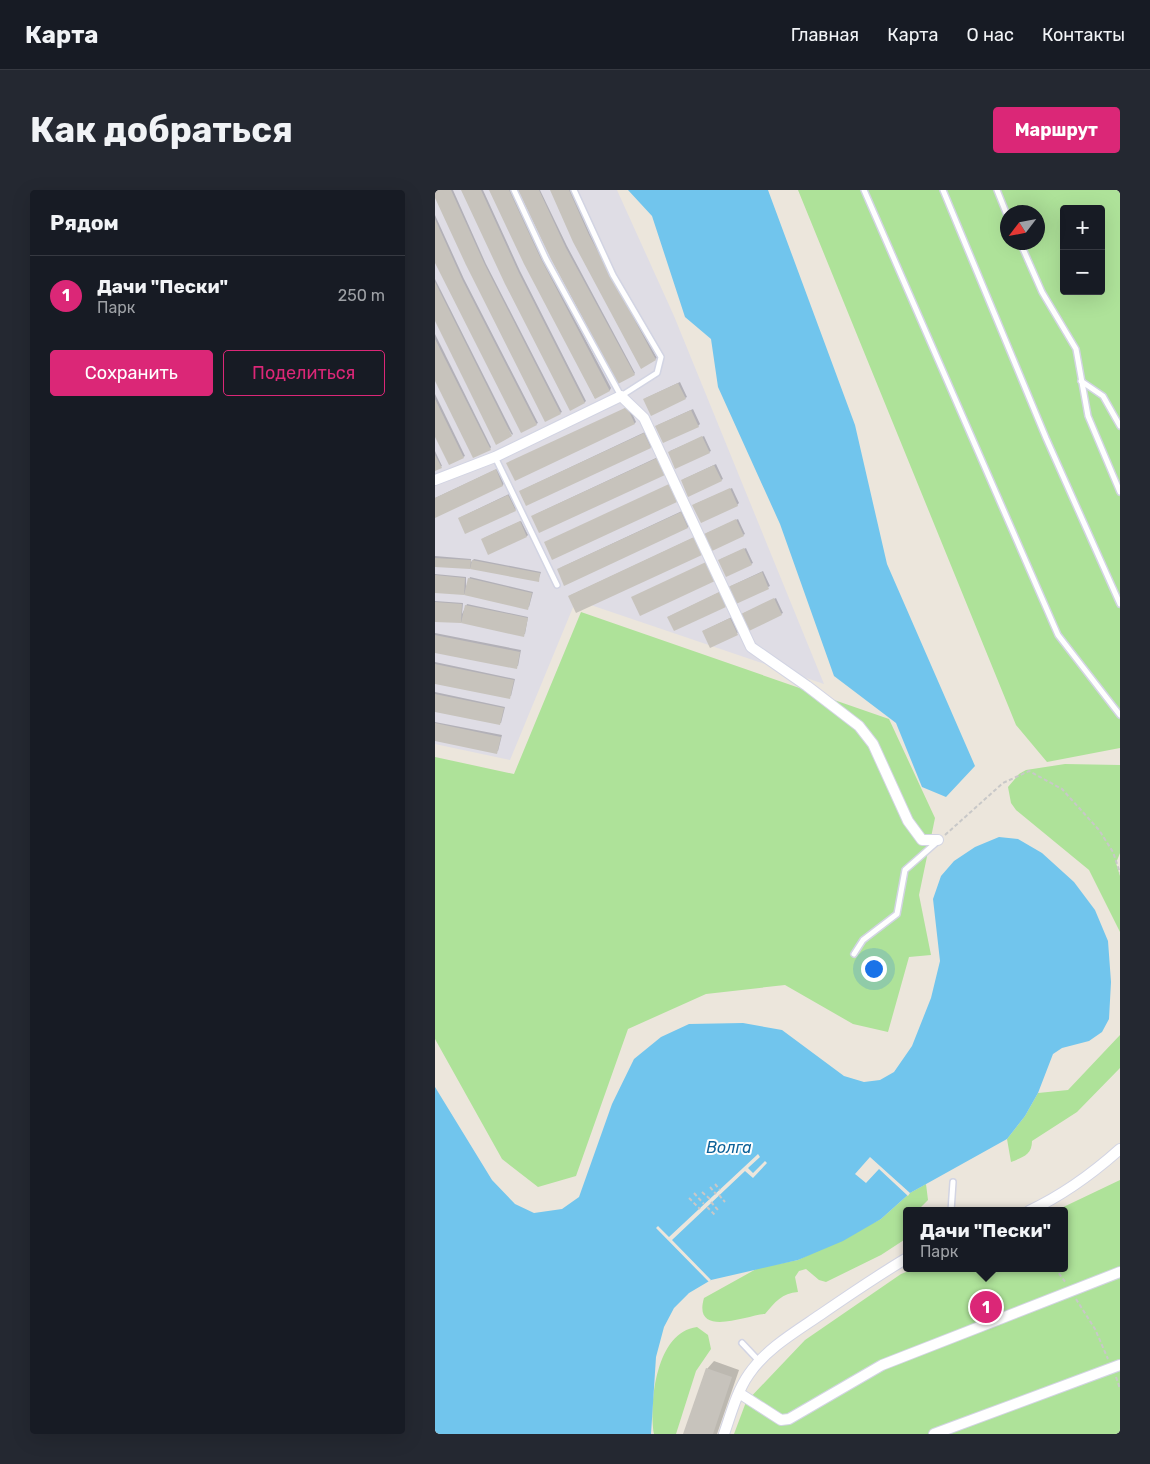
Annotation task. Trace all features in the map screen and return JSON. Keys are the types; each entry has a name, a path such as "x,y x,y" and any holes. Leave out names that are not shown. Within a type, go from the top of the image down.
{"street":[{"path":"435,480 495,457 621,396 644,418 751,647 807,686 859,726 873,744 908,821 922,840 939,840"},
{"path":"1037,1207 1069,1190 1097,1170 1120,1149"},
{"path":"724,1434 739,1393 748,1375 759,1361 791,1335 875,1277 903,1260"},
{"path":"739,1393 781,1420 789,1419 882,1365 1120,1272"},
{"path":"934,1434 1116,1367"}],"lane":[{"path":"514,190 546,259 621,396 657,373 661,357 613,275 574,190"},
{"path":"864,190 1058,635 1120,715"},
{"path":"943,190 1046,438 1120,604"},
{"path":"997,190 1003,205"},
{"path":"1024,250 1042,292 1076,349 1088,416 1120,492"},
{"path":"1081,382 1103,396 1120,426"},
{"path":"495,457 557,585"},
{"path":"854,954 863,940 897,914 905,870 939,840"},
{"path":"951,1207 953,1182"},
{"path":"742,1343 759,1361"}],"path":[{"path":"939,840 1003,784 1029,771 1062,789 1099,830 1113,852 1120,873"},
{"path":"715,1184 720,1190"},
{"path":"710,1187 716,1194"},
{"path":"702,1192 718,1210"},
{"path":"694,1193 716,1216"},
{"path":"719,1195 725,1202"},
{"path":"689,1198 699,1209"},
{"path":"1058,1272 1095,1329 1116,1367 1120,1389"}],"shaded area":[{"path":"435,190 617,190 674,316 824,684 576,600 510,760 435,744"}],"green space":[{"path":"798,190 1120,190 1120,748 1047,762 1016,725"},
{"path":"581,612 889,719 935,818 919,895 931,955 909,957 888,1032 853,1024 785,985 706,994 628,1029 576,1176 538,1187 502,1159 435,1039 435,757 514,774"},
{"path":"1065,764 1120,765 1120,853 1116,863 1120,876 1120,932 1089,870 1016,810 1011,803 1008,787 1019,774 1026,770"},
{"path":"1120,1035 1120,1068 1077,1112 1032,1141 1029,1152 1011,1162 1007,1139 1025,1116 1038,1093 1068,1090"},
{"path":"1120,1180 1120,1434 734,1434 746,1402 805,1340 901,1274 906,1272 1068,1272 1068,1207 1063,1207"},
{"path":"926,1184 928,1200 921,1207 903,1207 903,1241 881,1255 826,1282 819,1280 806,1269 799,1271 795,1277 798,1292 783,1296 765,1314 724,1322 706,1318 702,1310 704,1298 758,1268 798,1260 881,1219 910,1193"},
{"path":"697,1327 708,1335 711,1349 696,1371 676,1434 654,1434 653,1404 655,1387 658,1370 664,1355 672,1341 683,1332"}],"water":[{"path":"628,190 768,190 855,425 887,564 975,766 946,797 922,787 896,723 834,676 780,524 718,387 711,339 685,317 652,216"},
{"name":"Волга","path":"999,837 1018,839 1042,853 1074,882 1095,910 1108,941 1111,982 1109,1019 1102,1032 1089,1041 1062,1048 1053,1054 1038,1093 1025,1116 1007,1139 910,1193 881,1219 843,1241 798,1260 711,1280 689,1293 674,1308 664,1327 656,1357 651,1434 435,1434 435,1087 492,1180 515,1204 534,1213 562,1209 579,1197 612,1104 634,1059 661,1037 689,1024 743,1023 782,1030 844,1076 864,1082 880,1080 894,1072 912,1046 931,998 940,961 933,899 941,876 954,861 975,847"}],"pier":[{"path":"758,1154 760,1157 748,1168 753,1173 765,1161 767,1163 753,1178 745,1171 672,1240 711,1280 709,1282 656,1228 658,1226 669,1237"},
{"path":"870,1157 910,1193 908,1196 879,1169 866,1183 855,1174"}],"building":[{"path":"435,190 451,190 485,265 561,414 545,422 466,265 435,198"},
{"path":"461,190 481,190 519,273 585,403 570,411 505,284"},
{"path":"489,190 509,190 540,257 610,391 595,399 524,264"},
{"path":"518,190 539,190 566,248 635,375 618,384 551,259"},
{"path":"550,190 569,190 589,235 656,360 641,369 573,242"},
{"path":"435,219 463,281 537,425 521,433 435,263"},
{"path":"435,282 512,436 496,445 435,321"},
{"path":"435,339 491,450 473,458 435,381"},
{"path":"678,383 686,399 651,416 643,399"},
{"path":"435,399 464,458 449,465 435,437"},
{"path":"627,407 635,424 515,481 506,463"},
{"path":"691,410 699,427 663,443 655,426"},
{"path":"644,433 651,448 526,506 519,491"},
{"path":"702,436 710,453 675,469 668,452"},
{"path":"435,455 442,468 435,471"},
{"path":"657,458 665,475 539,533 531,516"},
{"path":"714,465 722,481 688,497 681,480"},
{"path":"496,469 503,486 435,518 435,498"},
{"path":"669,484 677,502 552,560 544,542"},
{"path":"730,488 738,506 701,523 692,505"},
{"path":"508,495 516,511 465,534 458,518"},
{"path":"681,512 688,528 564,586 557,569"},
{"path":"736,519 744,536 712,551 704,534"},
{"path":"520,521 527,537 488,555 481,539"},
{"path":"694,537 702,555 576,613 568,596"},
{"path":"744,548 752,565 726,577 718,560"},
{"path":"435,558 471,560 470,569 435,567"},
{"path":"472,560 540,573 539,582 470,569"},
{"path":"706,562 715,581 640,616 631,597"},
{"path":"762,572 769,589 736,604 728,587"},
{"path":"435,575 465,578 464,595 435,593"},
{"path":"468,578 532,593 528,610 464,595"},
{"path":"719,592 726,607 674,631 667,617"},
{"path":"774,598 782,615 749,631 741,614"},
{"path":"435,602 462,604 461,623 435,622"},
{"path":"465,605 528,618 524,637 461,623"},
{"path":"730,618 738,635 710,648 702,631"},
{"path":"435,635 520,652 517,669 435,653"},
{"path":"435,664 514,680 510,699 435,684"},
{"path":"435,694 504,708 500,725 435,712"},
{"path":"435,723 501,737 497,754 435,741"},
{"path":"706,1368 732,1377 713,1434 683,1434"}],"place":[{"name":"Дачи \"Пески\"","path":"986,1307"}]}
